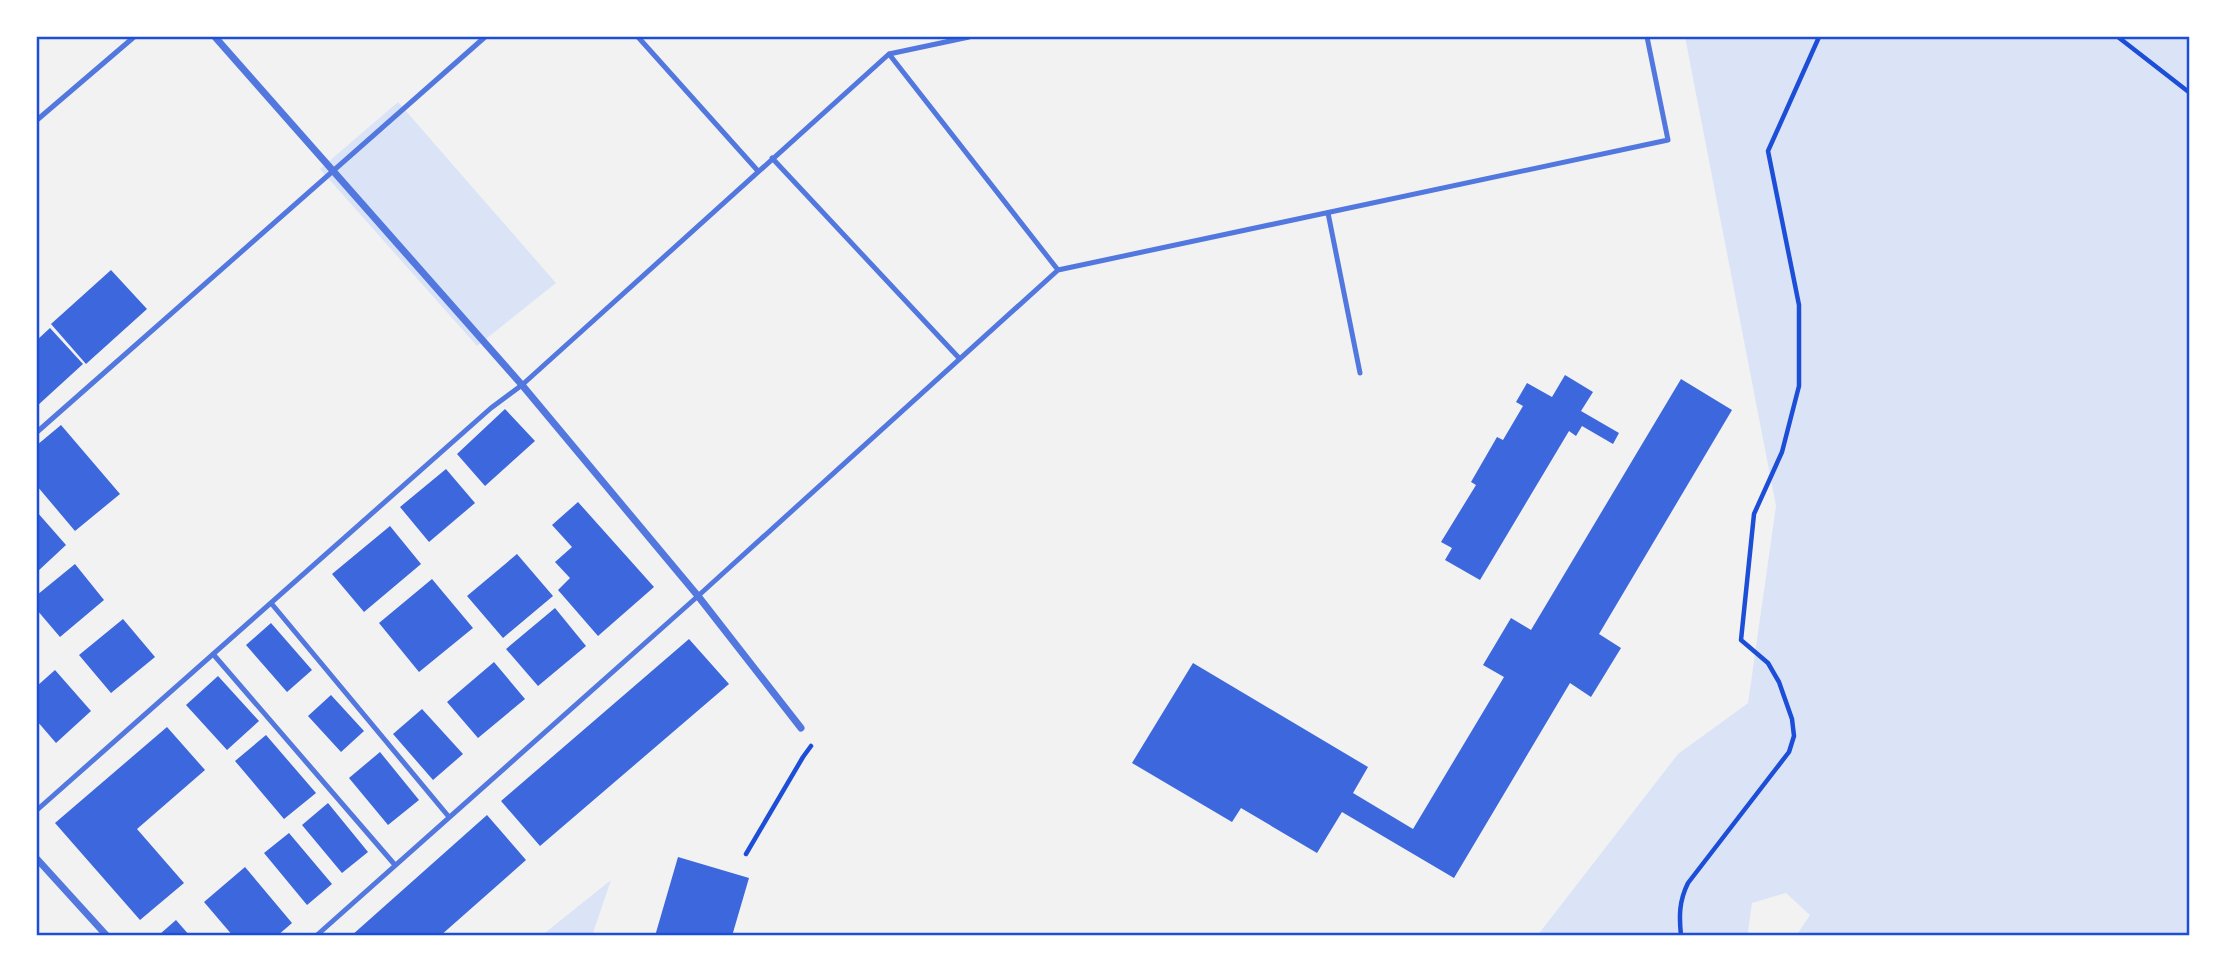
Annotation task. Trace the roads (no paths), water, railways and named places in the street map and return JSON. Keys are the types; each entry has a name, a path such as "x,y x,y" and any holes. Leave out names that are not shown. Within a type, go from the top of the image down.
{"street":[{"path":"215,37 522,385 698,596 802,728"},
{"path":"37,859 107,936"}],"lane":[{"path":"37,120 134,37"},
{"path":"37,432 485,37"},
{"path":"638,37 758,171"},
{"path":"37,810 491,408 522,385 889,54 969,37"},
{"path":"316,936 698,596 1058,270 1668,139 1647,37"},
{"path":"889,54 1058,270"},
{"path":"772,158 960,358"},
{"path":"1328,213 1360,373"},
{"path":"271,603 449,817"},
{"path":"213,654 395,865"}]}
